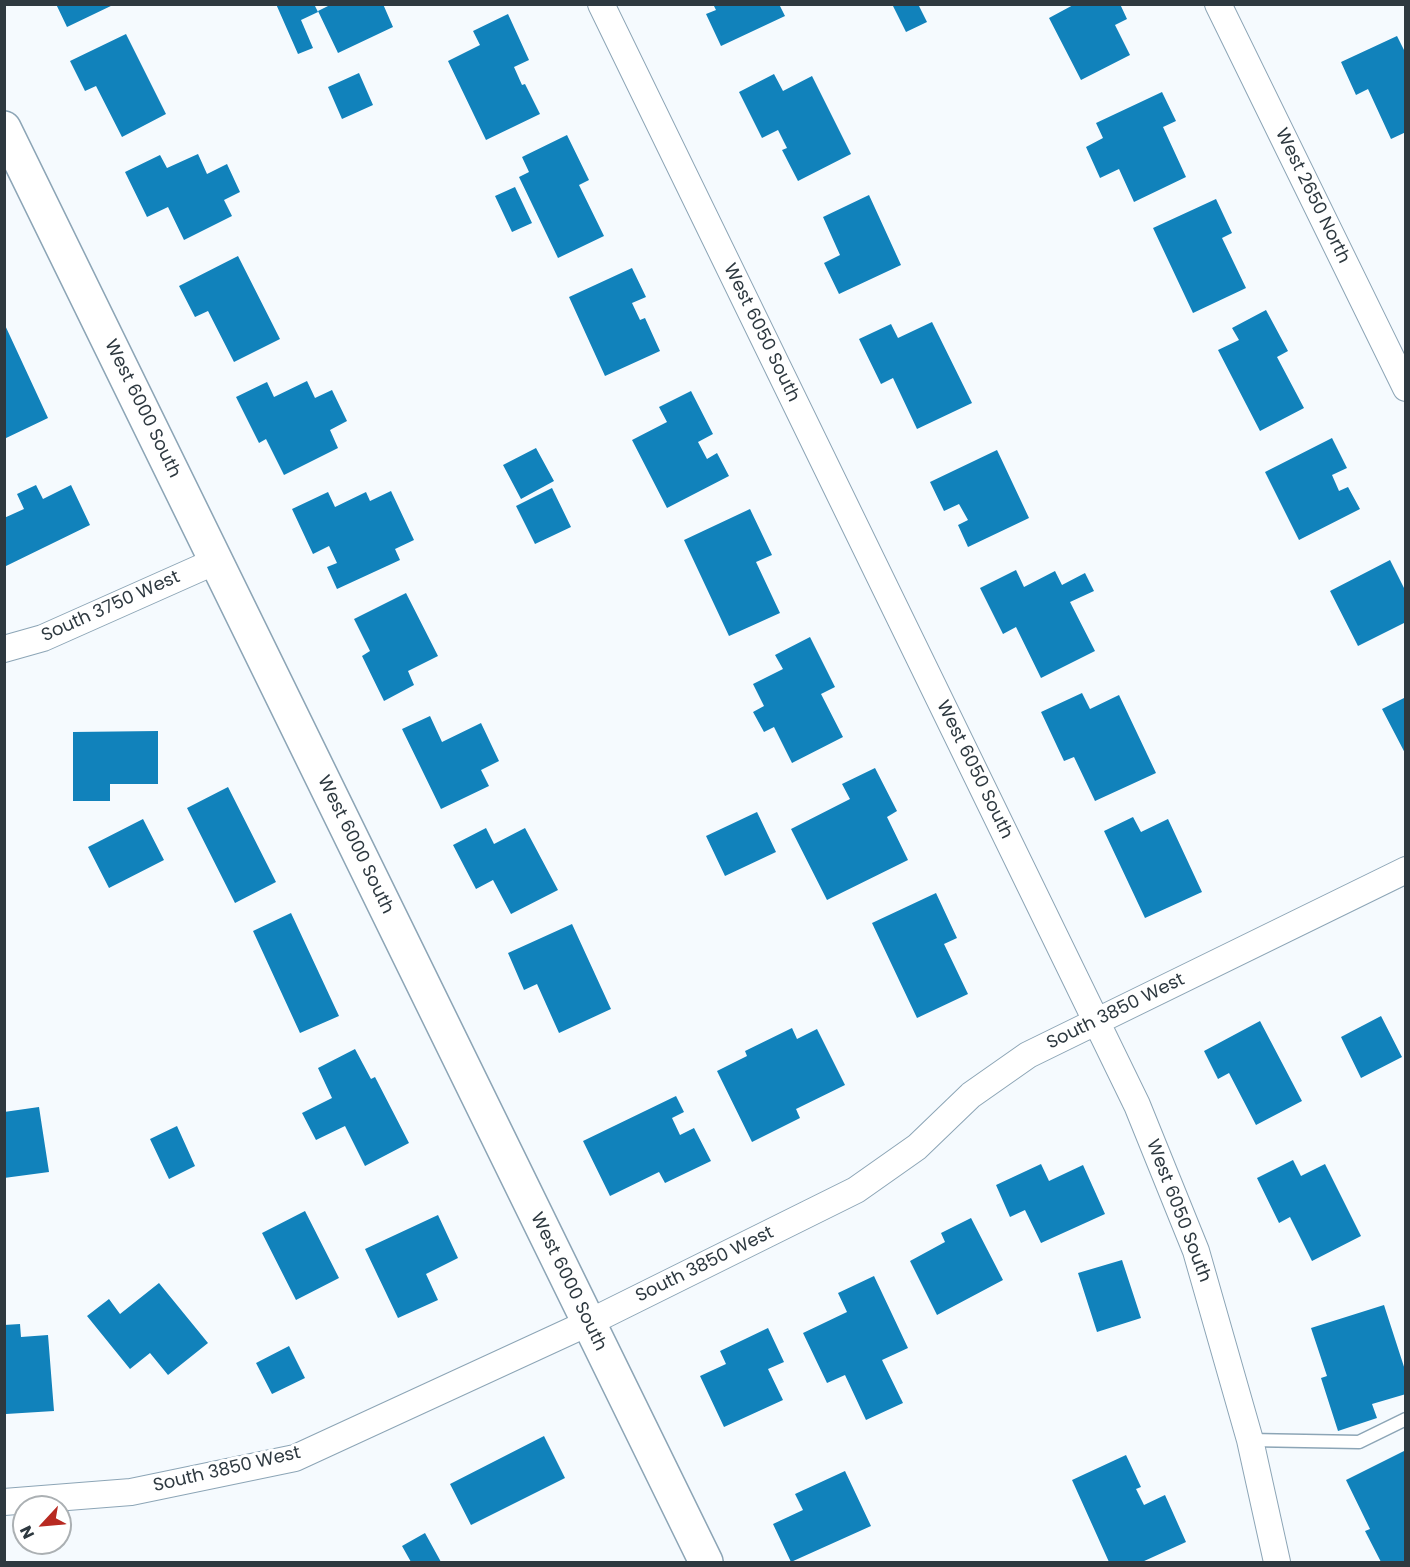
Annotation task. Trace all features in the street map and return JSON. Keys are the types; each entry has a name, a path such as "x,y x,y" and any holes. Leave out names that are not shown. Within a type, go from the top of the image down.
{"street":[{"name":"West 6050 South","path":"601,4 1137,1105 1196,1251 1250,1440 1277,1563"},
{"name":"West 2650 North","path":"1218,4 1406,388"},
{"name":"West 6000 South","path":"4,128 706,1563"},
{"name":"South 3750 West","path":"4,648 43,638 216,561"},
{"name":"South 3850 West","path":"4,1502 131,1492 295,1458 588,1323 856,1190 917,1147 971,1095 1028,1055 1406,870"}],"lane":[{"path":"1250,1440 1359,1442 1406,1419"}],"building":[{"path":"56,4 115,4 67,27"},
{"path":"276,4 314,4 318,12 301,20 313,48 298,54"},
{"path":"332,4 383,4 393,27 338,53 318,11"},
{"path":"713,4 779,4 785,16 721,46 706,14 716,10"},
{"path":"892,4 918,4 927,22 906,32"},
{"path":"1075,4 1120,4 1127,19 1115,25 1130,55 1081,80 1049,18"},
{"path":"508,14 529,60 514,67 540,114 486,140 448,61 480,45 473,31"},
{"path":"126,34 166,114 122,137 96,86 85,91 70,61"},
{"path":"1397,36 1406,54 1406,132 1391,139 1368,89 1356,95 1341,62"},
{"path":"359,73 373,105 342,119 328,87"},
{"path":"774,74 783,91 812,76 851,154 798,181 782,150 787,148 778,130 762,138 739,92"},
{"path":"1162,92 1176,121 1163,127 1186,177 1134,202 1119,169 1100,178 1086,147 1103,138 1096,123"},
{"path":"567,135 589,180 579,185 604,236 558,258 519,177 529,172 522,157"},
{"path":"198,154 207,174 227,164 240,192 224,200 232,216 184,240 168,207 147,217 125,172 160,155 167,168"},
{"path":"515,187 532,223 512,232 495,196"},
{"path":"869,195 901,265 839,294 824,263 840,255 823,217"},
{"path":"1216,199 1232,233 1222,238 1246,288 1193,313 1153,228"},
{"path":"238,256 280,339 234,362 208,311 195,317 179,286"},
{"path":"632,268 646,297 632,303 640,320 645,318 660,351 605,376 569,297"},
{"path":"1266,310 1288,351 1277,357 1304,408 1260,431 1218,350 1239,340 1232,328"},
{"path":"932,322 972,403 917,429 893,378 881,384 859,339 891,324 898,338"},
{"path":"4,323 48,418 4,439"},
{"path":"307,381 315,398 332,390 347,421 330,430 338,448 284,475 266,439 259,443 236,397 267,382 274,397"},
{"path":"691,391 713,434 698,442 707,459 717,453 729,476 667,508 632,440 667,422 659,407"},
{"path":"1332,438 1347,468 1332,475 1339,491 1348,487 1360,509 1299,540 1265,472"},
{"path":"536,448 554,481 521,499 503,465"},
{"path":"997,450 1029,518 968,547 958,525 968,520 959,504 944,511 930,482"},
{"path":"36,485 43,499 71,485 90,525 4,567 4,518 24,509 17,494"},
{"path":"552,488 571,527 535,544 516,506"},
{"path":"391,491 414,540 395,549 400,560 337,589 327,567 337,563 329,546 313,554 292,509 328,492 335,507 366,492 370,501"},
{"path":"750,509 772,555 756,562 780,613 729,636 684,540"},
{"path":"1390,560 1406,592 1406,622 1358,646 1330,591"},
{"path":"1016,570 1024,587 1055,571 1062,585 1085,573 1094,591 1070,602 1095,651 1041,678 1016,627 1003,634 980,588"},
{"path":"406,593 438,656 408,671 414,685 384,701 362,656 370,651 354,619"},
{"path":"810,637 835,687 821,694 843,737 792,763 774,727 764,732 753,712 764,706 753,684 783,669 775,655"},
{"path":"1082,693 1090,709 1119,695 1156,773 1095,801 1074,757 1064,761 1041,712"},
{"path":"1406,697 1406,755 1382,709"},
{"path":"430,716 442,742 481,723 499,761 481,770 489,786 441,809 402,729"},
{"path":"158,731 158,784 110,784 110,801 73,801 73,732"},
{"path":"875,768 897,811 887,817 908,860 827,900 791,829 850,799 842,784"},
{"path":"228,787 276,882 235,903 187,808"},
{"path":"757,812 776,852 725,876 706,836"},
{"path":"1133,817 1141,832 1168,819 1202,892 1145,918 1104,831"},
{"path":"143,819 164,860 109,888 88,847"},
{"path":"486,828 494,844 525,828 558,890 511,914 493,880 476,889 453,845"},
{"path":"936,893 957,938 944,944 968,994 917,1018 872,923"},
{"path":"291,913 339,1016 300,1033 253,931"},
{"path":"572,924 611,1009 559,1033 537,984 524,990 508,953"},
{"path":"1381,1016 1402,1057 1361,1078 1341,1037"},
{"path":"1260,1021 1302,1101 1256,1125 1229,1073 1218,1079 1204,1051"},
{"path":"792,1028 797,1039 817,1029 845,1085 796,1109 800,1118 752,1142 717,1071 747,1056 745,1051"},
{"path":"355,1049 371,1079 375,1077 409,1143 365,1166 345,1126 316,1140 302,1113 332,1098 318,1068"},
{"path":"676,1096 684,1112 672,1118 680,1135 694,1128 711,1161 665,1183 659,1172 610,1196 583,1141"},
{"path":"39,1107 49,1172 4,1178 4,1112"},
{"path":"177,1126 195,1166 169,1179 150,1139"},
{"path":"1293,1160 1301,1176 1325,1164 1361,1236 1312,1261 1290,1217 1279,1223 1257,1178"},
{"path":"1041,1164 1049,1181 1083,1165 1105,1214 1041,1243 1025,1210 1010,1217 996,1185"},
{"path":"305,1211 339,1278 296,1300 262,1233"},
{"path":"438,1215 458,1258 426,1274 438,1300 398,1318 365,1249"},
{"path":"971,1218 1003,1280 937,1315 910,1261 945,1242 941,1233"},
{"path":"1122,1260 1141,1318 1097,1332 1078,1273"},
{"path":"874,1276 908,1348 882,1360 903,1403 866,1420 845,1375 827,1383 803,1333 847,1312 838,1293"},
{"path":"159,1283 208,1343 168,1375 150,1353 130,1369 87,1316 109,1299 120,1314"},
{"path":"1384,1305 1406,1373 1406,1394 1372,1404 1377,1418 1338,1431 1321,1378 1327,1376 1311,1328"},
{"path":"20,1324 21,1337 48,1335 54,1411 6,1414 4,1325"},
{"path":"768,1328 784,1362 768,1369 783,1400 724,1427 700,1376 726,1364 720,1351"},
{"path":"289,1346 305,1378 272,1394 256,1363"},
{"path":"544,1436 565,1478 471,1525 450,1484"},
{"path":"1406,1450 1406,1562 1381,1562 1365,1531 1370,1529 1346,1480"},
{"path":"1126,1455 1141,1487 1136,1489 1144,1505 1165,1495 1186,1542 1142,1562 1109,1562 1072,1480"},
{"path":"845,1471 871,1526 791,1562 773,1524 803,1510 795,1494"},
{"path":"425,1533 441,1562 411,1562 402,1546"}]}
